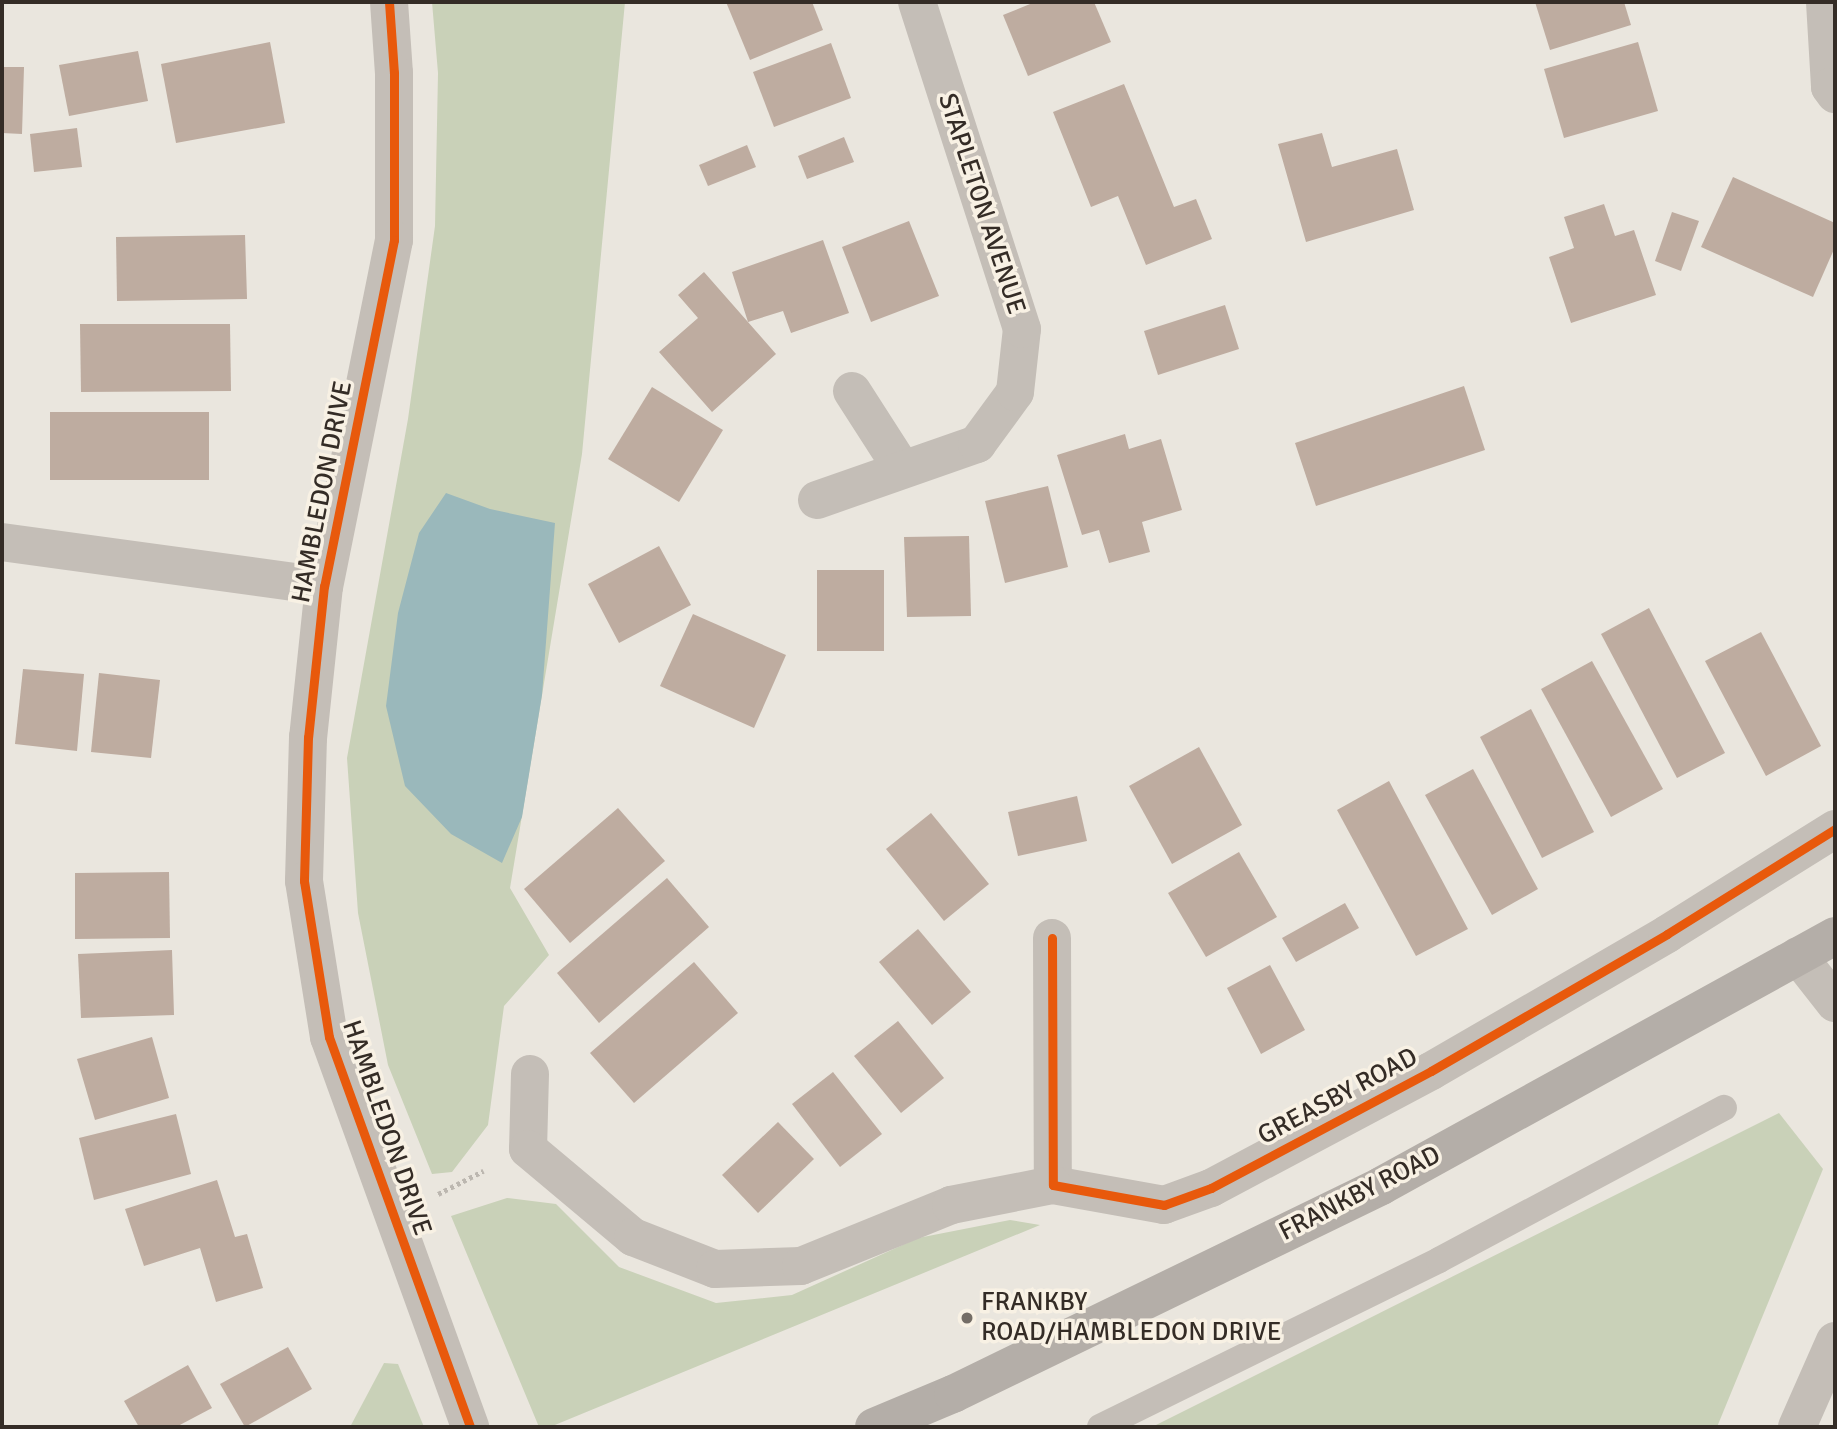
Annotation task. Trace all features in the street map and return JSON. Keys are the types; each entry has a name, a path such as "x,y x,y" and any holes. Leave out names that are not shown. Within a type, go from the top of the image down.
{"main road":[{"name":"FRANKBY ROAD","path":"874,1427 953,1394 1381,1186 1835,936"}],"street":[{"name":"HAMBLEDON DRIVE","path":"389,2 394,73 394,240 324,586 308,737 304,881 329,1037 470,1427"},
{"name":"STAPLETON AVENUE","path":"817,500 977,444 1016,392 1022,329 917,2"},
{"path":"1825,2 1830,87 1835,94"},
{"path":"852,391 902,469"},
{"path":"2,542 324,586"},
{"name":"GREASBY ROAD","path":"528,1149 633,1237 715,1269 801,1266 951,1206 1053,1185 1164,1206 1212,1188 1431,1071 1667,934 1835,829"},
{"path":"1052,938 1053,1185"},
{"path":"1798,957 1835,1003"},
{"path":"528,1149 530,1074"},
{"path":"1797,1427 1835,1341"}],"lane":[{"path":"1100,1427 1439,1260 1724,1108"}],"path":[{"path":"394,1216 528,1149"}],"green space":[{"path":"432,2 625,2 582,454 510,888 549,955 504,1006 488,1125 452,1172 432,1174 388,1065 358,913 347,758 408,419 435,226 438,73"},
{"path":"1779,1113 1823,1169 1717,1427 1152,1427"},
{"path":"507,1198 556,1204 619,1267 716,1303 792,1295 918,1238 1010,1220 1040,1225 550,1427 539,1427 451,1216"},
{"path":"384,1363 398,1364 424,1427 350,1427"}],"water":[{"path":"446,493 490,509 555,523 542,695 522,817 502,863 451,834 405,786 386,706 398,613 419,533"}],"building":[{"path":"726,2 812,2 823,30 750,60"},
{"path":"1035,2 1094,2 1111,42 1028,76 1003,15"},
{"path":"1535,2 1624,2 1631,25 1550,50"},
{"path":"270,42 285,123 176,143 161,64"},
{"path":"1638,42 1658,111 1564,138 1544,69"},
{"path":"831,43 851,98 774,127 753,72"},
{"path":"138,51 148,101 69,116 59,65"},
{"path":"2,67 24,67 22,134 2,133"},
{"path":"1124,84 1174,207 1196,199 1212,239 1146,265 1118,196 1091,207 1053,112"},
{"path":"77,128 82,167 34,172 30,134"},
{"path":"1322,133 1332,167 1397,149 1414,210 1306,242 1278,144"},
{"path":"844,137 854,162 807,179 798,156"},
{"path":"747,145 756,167 708,186 699,165"},
{"path":"1733,177 1835,223 1835,247 1813,297 1701,247"},
{"path":"1604,204 1615,236 1634,230 1656,295 1571,323 1549,257 1574,248 1564,217"},
{"path":"1672,212 1699,221 1681,271 1655,261"},
{"path":"909,221 939,296 871,322 842,247"},
{"path":"245,235 247,299 117,301 116,237"},
{"path":"823,240 849,313 791,333 783,311 748,322 732,272"},
{"path":"704,272 776,354 712,412 659,352 698,318 678,295"},
{"path":"1225,305 1239,349 1158,375 1144,331"},
{"path":"80,324 230,324 231,391 81,392"},
{"path":"1464,386 1485,450 1316,506 1295,443"},
{"path":"652,387 723,430 679,502 608,459"},
{"path":"50,412 209,412 209,480 50,480"},
{"path":"1125,434 1129,449 1161,439 1182,510 1142,522 1150,552 1109,563 1099,530 1082,535 1057,455"},
{"path":"1048,486 1068,567 1005,583 985,501"},
{"path":"969,536 971,616 907,617 904,537"},
{"path":"659,546 691,605 619,643 588,584"},
{"path":"817,570 884,570 884,651 817,651"},
{"path":"1649,608 1725,753 1677,778 1601,634"},
{"path":"693,614 786,655 754,728 660,686"},
{"path":"1761,632 1821,746 1766,776 1705,661"},
{"path":"1592,661 1663,789 1611,817 1541,689"},
{"path":"23,669 84,674 77,751 15,744"},
{"path":"99,673 160,680 151,758 91,752"},
{"path":"1531,709 1594,832 1542,858 1480,737"},
{"path":"1199,747 1242,825 1172,864 1129,786"},
{"path":"1473,769 1538,889 1492,915 1425,795"},
{"path":"1389,781 1468,929 1416,956 1337,810"},
{"path":"1077,796 1087,841 1018,856 1008,812"},
{"path":"618,808 665,861 570,943 524,889"},
{"path":"931,813 989,884 944,921 886,849"},
{"path":"1239,852 1277,917 1206,957 1168,893"},
{"path":"169,872 170,938 75,939 75,873"},
{"path":"667,878 709,927 599,1023 557,973"},
{"path":"1345,903 1359,928 1296,962 1282,938"},
{"path":"918,929 971,992 932,1025 879,962"},
{"path":"172,950 174,1015 81,1018 78,954"},
{"path":"694,962 738,1013 634,1103 590,1053"},
{"path":"1270,965 1305,1030 1261,1054 1227,988"},
{"path":"898,1021 944,1078 901,1113 854,1056"},
{"path":"152,1037 169,1098 95,1120 77,1059"},
{"path":"833,1072 882,1134 840,1167 792,1104"},
{"path":"176,1114 191,1174 94,1200 79,1138"},
{"path":"778,1122 814,1159 758,1213 722,1175"},
{"path":"217,1180 235,1237 247,1234 263,1288 216,1302 200,1248 144,1266 125,1209"},
{"path":"288,1347 312,1389 245,1427 220,1384"},
{"path":"188,1365 212,1408 176,1427 139,1427 124,1401"}],"cycle path":[{"path":"389,2 394,73 394,240 324,586 308,737 304,881 329,1037 470,1427"},
{"path":"1052,938 1053,1185 1164,1205 1211,1188 1431,1071 1667,934 1835,829"}],"place":[{"name":"FRANKBY ROAD/HAMBLEDON DRIVE","path":"967,1318"}]}
